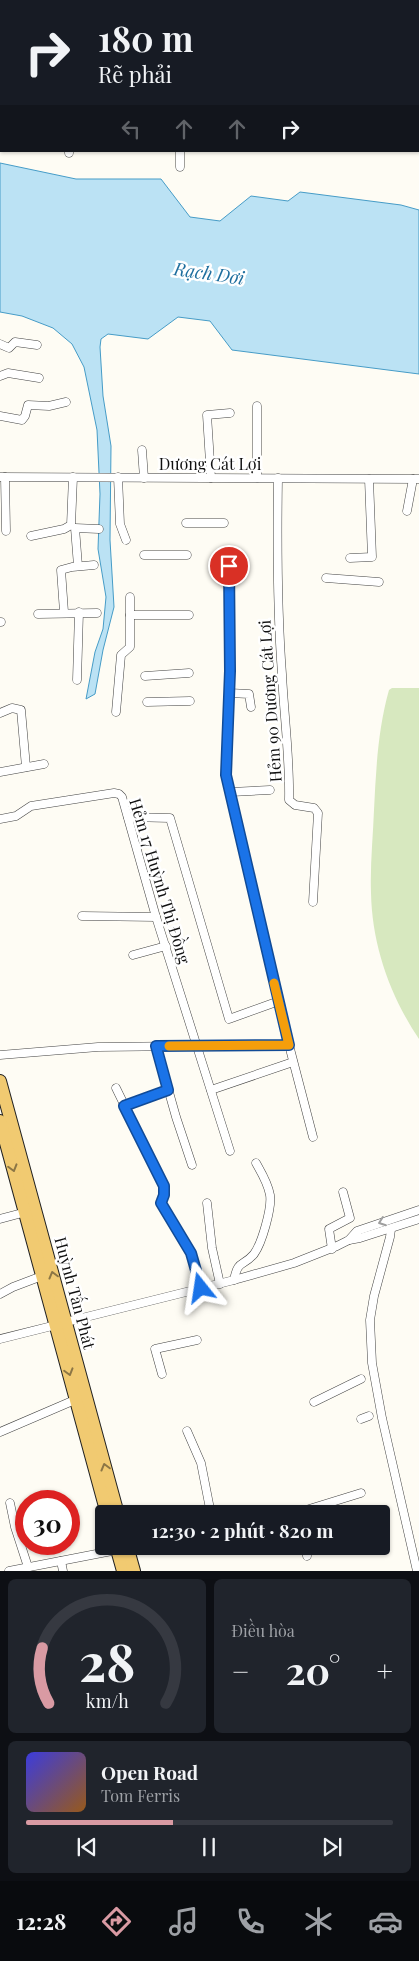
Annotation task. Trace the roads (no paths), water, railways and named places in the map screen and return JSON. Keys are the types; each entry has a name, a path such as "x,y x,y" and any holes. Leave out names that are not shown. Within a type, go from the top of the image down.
{"main road":[{"name":"Huỳnh Tấn Phát","path":"0,1081 61,1323 115,1505"},
{"name":"Huỳnh Tấn Phát","path":"0,1121 42,1276 61,1323 76,1399 105,1505"},
{"path":"123,1571 124,1555"},
{"path":"128,1555 134,1571"}],"street":[{"path":"180,152 180,167"},
{"path":"0,344 9,348 15,342 37,346"},
{"path":"0,376 8,373 39,378"},
{"path":"0,416 22,420 28,405 49,406 66,402"},
{"path":"257,478 258,406"},
{"path":"211,478 207,415 230,413"},
{"path":"142,450 144,478"},
{"path":"3,477 6,531"},
{"name":"Dương Cát Lợi","path":"3,477 416,479"},
{"path":"30,536 64,529 71,525 73,477"},
{"path":"116,477 120,524 126,540"},
{"name":"Hẻm 90 Dương Cát Lợi","path":"278,478 278,601 290,770 290,800 295,805 314,808 318,813 313,902"},
{"path":"350,558 372,557 369,479"},
{"path":"407,511 416,479"},
{"path":"186,523 224,523"},
{"path":"78,566 75,528 98,529"},
{"path":"144,555 187,555"},
{"path":"64,612 61,570 94,565"},
{"path":"229,566 230,693 226,775 293,1062 313,1137"},
{"path":"326,578 378,582"},
{"path":"116,712 121,655 130,646 130,597"},
{"path":"38,614 64,612 97,613"},
{"path":"77,680 79,612"},
{"path":"130,615 189,615"},
{"path":"144,676 189,674"},
{"path":"230,693 249,694 251,707"},
{"path":"147,702 190,701"},
{"path":"0,713 12,708 21,710 26,767"},
{"path":"0,772 44,764"},
{"path":"231,792 270,790"},
{"name":"Hẻm 17 Huỳnh Thị Đồng","path":"0,819 16,816 31,806 114,793 119,794 128,817 156,917 230,1151"},
{"path":"128,817 170,818 229,1019 279,1001"},
{"path":"82,916 156,917"},
{"path":"133,955 166,946"},
{"path":"0,1055 90,1047 289,1045"},
{"path":"156,1046 192,1165"},
{"path":"211,1090 293,1062"},
{"path":"116,1088 164,1186 164,1195 161,1203 191,1253 201,1288"},
{"path":"124,1106 168,1090"},
{"path":"234,1280 238,1266 254,1254 260,1243 268,1213 270,1193 256,1162"},
{"path":"332,1249 329,1229 350,1218 343,1192"},
{"path":"207,1203 212,1248 220,1284"},
{"path":"349,1240 357,1231 419,1210"},
{"path":"0,1220 26,1212"},
{"path":"0,1338 220,1284 294,1263 332,1249 349,1240 391,1229 419,1219"},
{"path":"391,1229 370,1320 372,1363 382,1418 417,1571"},
{"path":"0,1294 42,1276"},
{"path":"162,1374 155,1350 197,1340"},
{"path":"314,1402 357,1381"},
{"path":"0,1432 76,1399"},
{"path":"187,1430 201,1463 209,1505"},
{"path":"322,1505 361,1493"},
{"path":"10,1503 28,1567"},
{"path":"12,1571 95,1554"},
{"path":"61,1561 63,1571"}],"water":[{"name":"Rạch Dơi","path":"0,163 76,179 161,179 190,217 220,221 251,196 288,201 300,192 401,205 419,210 419,374 232,350 210,321 178,317 148,339 108,334 101,339 103,396 111,446 110,540 114,607 103,650 95,694 86,699 95,652 103,629 106,597 98,549 100,494 97,430 84,367 72,344 53,328 22,316 0,312"}]}
